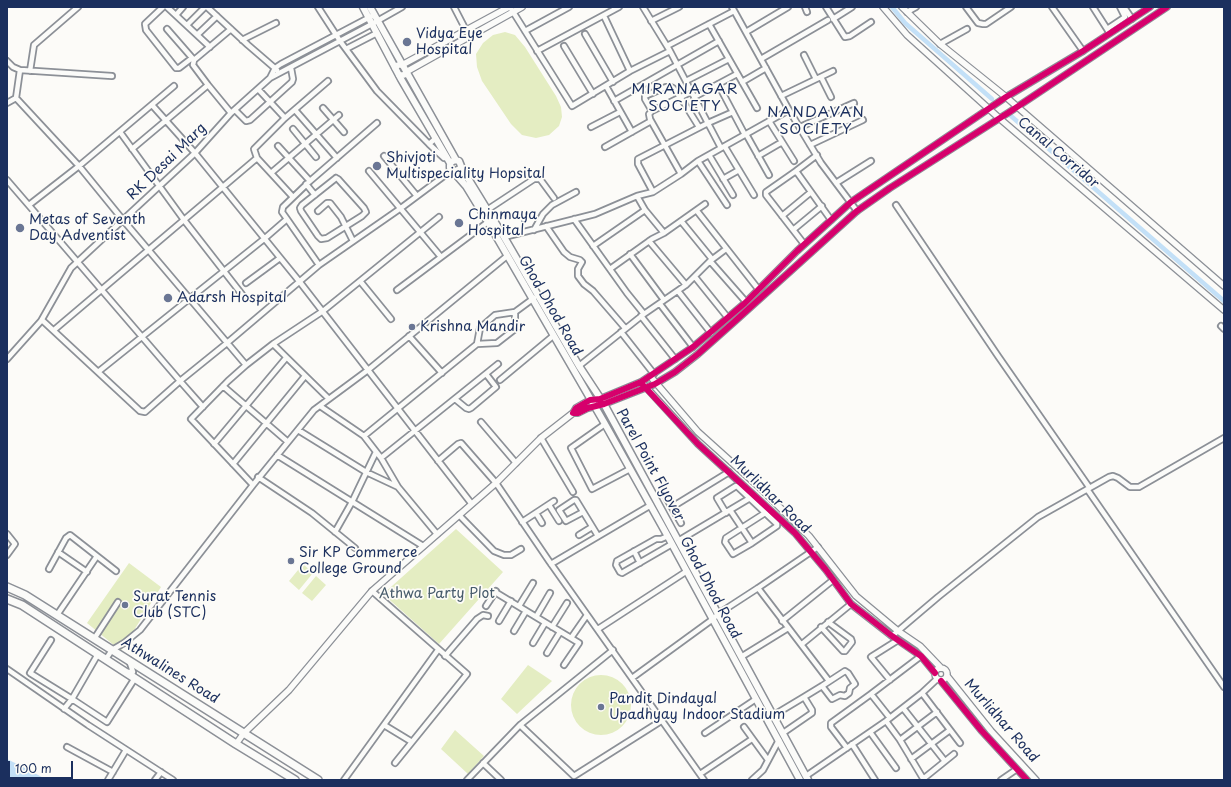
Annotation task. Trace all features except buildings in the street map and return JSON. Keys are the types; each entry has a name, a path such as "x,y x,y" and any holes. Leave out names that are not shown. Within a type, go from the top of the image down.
{"main road":[{"path":"362,7 372,11 377,33 398,66 406,72 451,160 450,167 452,170 457,171 461,167 460,163 451,160 436,138 400,75 398,66 375,23"},
{"name":"Parel Point Flyover","path":"461,167 504,237 535,298 602,402 667,521 675,543 718,614 807,778"},
{"name":"Ghod Dhod Road","path":"452,170 466,186 507,256 535,298 553,336 590,400 595,406 668,536 675,543 687,571 800,780"},
{"name":"Athwalines Road","path":"7,586 25,595 244,733 312,778 318,780"},
{"name":"Athwalines Road","path":"7,599 22,605 236,744 296,780"},
{"path":"228,738 237,729"}],"street":[{"path":"30,71 34,45 78,7"},
{"path":"163,7 145,24 146,30 176,68 179,68 210,47 231,29"},
{"path":"167,7 210,47"},
{"path":"176,15 183,7"},
{"path":"187,25 206,7 280,73"},
{"path":"318,7 340,41 377,91 444,158 451,160"},
{"name":"RK Desai Marg","path":"7,359 42,320 71,268 195,153 233,111 270,78 375,23 402,7"},
{"path":"454,7 468,33"},
{"path":"400,75 404,76 406,72 468,33 511,9 522,7"},
{"path":"525,31 569,7"},
{"path":"537,51 619,7"},
{"path":"642,7 670,51 708,123 754,195"},
{"path":"652,21 679,7"},
{"path":"746,32 788,7"},
{"path":"826,7 830,19 845,37 850,36 871,22"},
{"path":"761,59 852,7"},
{"name":"Canal Corridor","path":"883,7 907,35 999,118 1224,310"},
{"path":"902,7 940,44 1006,97 1224,286"},
{"path":"907,12 916,7"},
{"path":"967,7 978,23 986,24 1011,7"},
{"path":"1052,7 1083,51"},
{"path":"1093,7 1109,31"},
{"path":"573,413 578,413 595,406 641,382 693,347 746,302 804,244 851,202 1006,97 1083,51 1125,18 1125,14 1120,7"},
{"path":"1124,7 1132,19"},
{"path":"1109,31 1132,19 1150,7"},
{"path":"236,744 244,733 289,690 372,591 471,503 496,483 541,438 573,413 576,408 590,400 602,402 655,384 698,354 857,211 1167,7"},
{"path":"667,46 709,24 733,8 781,96 816,155 857,211"},
{"path":"511,9 572,106 630,72 670,51"},
{"path":"270,78 275,68 336,34 372,11"},
{"path":"197,35 217,16"},
{"path":"604,16 630,72"},
{"path":"242,40 276,23"},
{"path":"709,24 757,108"},
{"path":"168,29 193,59 194,67 208,85 233,111 249,121 293,81 291,68"},
{"path":"940,44 967,29"},
{"path":"346,49 377,33"},
{"path":"398,66 468,33"},
{"path":"585,34 613,82"},
{"path":"614,101 719,40"},
{"path":"564,46 593,94"},
{"path":"804,55 831,97"},
{"path":"686,81 729,58"},
{"path":"7,61 13,67 20,70 112,76"},
{"path":"742,82 766,68"},
{"path":"16,98 20,70"},
{"path":"781,96 833,71"},
{"path":"694,97 737,74"},
{"path":"293,197 257,158 254,149 284,118 328,81"},
{"path":"718,84 769,175"},
{"path":"132,149 208,85"},
{"path":"29,205 79,166 174,86"},
{"path":"606,86 632,132"},
{"path":"652,111 644,99 646,96 669,86 673,88 681,98 699,127"},
{"path":"258,89 284,118"},
{"path":"681,174 651,121 649,114 652,111 691,92"},
{"path":"7,103 16,98"},
{"path":"16,98 79,166 189,299 246,365"},
{"path":"800,127 854,103"},
{"path":"152,105 195,153 299,281 471,503"},
{"path":"323,108 344,132"},
{"path":"295,110 337,158"},
{"path":"504,237 595,214 637,196 653,192 698,161 789,110"},
{"path":"591,127 620,112"},
{"path":"653,192 638,161 699,127 733,112"},
{"path":"271,173 339,115"},
{"path":"810,145 863,120"},
{"path":"605,147 651,121"},
{"path":"769,121 794,161"},
{"path":"319,265 282,212 283,207 308,183 377,123"},
{"path":"293,130 316,157"},
{"path":"120,132 184,220 224,270 244,298"},
{"path":"429,144 436,138"},
{"path":"758,156 782,142"},
{"path":"278,146 308,183 315,195"},
{"path":"709,155 733,195"},
{"path":"804,244 766,195 766,192 816,155"},
{"path":"384,156 417,196"},
{"path":"54,330 257,158"},
{"path":"698,161 727,205"},
{"path":"836,183 871,161"},
{"path":"42,320 142,412 148,411 180,381 319,265 452,170"},
{"path":"723,179 739,170"},
{"path":"369,171 441,257"},
{"path":"796,171 832,220"},
{"path":"334,179 338,179 366,212 345,226 321,239 300,209 302,204 334,179"},
{"path":"487,210 534,179 540,179 554,198"},
{"path":"7,180 203,407"},
{"path":"534,230 543,214 552,205 576,192"},
{"path":"782,216 811,192"},
{"path":"637,196 645,210 664,233"},
{"path":"318,211 327,203 330,203 339,214 353,241"},
{"path":"610,270 649,240 664,233 705,204"},
{"path":"896,205 1224,686"},
{"path":"793,230 822,206"},
{"path":"593,246 645,210"},
{"path":"697,211 759,290"},
{"path":"253,485 191,419 246,365 273,344 323,311 439,217"},
{"path":"98,372 287,219"},
{"path":"574,219 675,359"},
{"path":"681,221 746,302"},
{"path":"398,290 488,222"},
{"path":"546,226 564,252 570,257 582,262 578,269 578,276 584,284 593,291 623,330 652,375"},
{"path":"649,240 686,285"},
{"path":"579,366 642,315 686,285 711,260 726,249"},
{"path":"630,254 664,300"},
{"path":"106,659 112,650 140,630 258,477 314,410 368,370 507,256"},
{"path":"246,283 280,258"},
{"path":"695,277 728,318"},
{"path":"360,281 390,319"},
{"path":"678,291 711,333"},
{"path":"477,344 480,328 495,315 515,312 535,298"},
{"path":"660,304 693,347"},
{"path":"364,436 477,344 497,343 515,329 515,312"},
{"path":"409,336 442,373"},
{"path":"500,380 553,336"},
{"path":"273,344 328,399"},
{"path":"214,444 286,358"},
{"path":"381,458 498,364"},
{"path":"455,399 466,408 471,408 496,387 486,374"},
{"name":"Murlidhar Road","path":"652,375 655,384 706,440 758,486 818,547 856,596 898,631 920,646 941,668"},
{"path":"233,464 305,376"},
{"name":"Murlidhar Road","path":"641,382 698,444 795,534 833,580 850,604 921,656 981,730 1027,780"},
{"path":"223,386 288,442"},
{"path":"320,406 364,436 381,458 398,487 437,534"},
{"path":"481,422 516,463"},
{"path":"605,424 571,448 592,490 630,469"},
{"path":"298,430 366,472 398,487"},
{"path":"541,438 573,492"},
{"path":"892,636 1032,522 1088,488 1105,478 1113,476 1130,486 1138,487 1224,438"},
{"path":"438,461 461,443 496,483 551,564 704,780"},
{"path":"335,532 352,502 376,452"},
{"path":"277,455 423,546"},
{"path":"672,506 729,472"},
{"path":"258,477 312,513 355,548"},
{"path":"752,543 742,527 717,498 735,486 738,486 777,524 777,528 735,554 731,553 725,542 726,538 742,527 765,513"},
{"path":"668,536 661,539 656,539 617,561 616,565 620,572 622,573 640,563 750,498"},
{"path":"667,499 681,523"},
{"path":"583,512 566,521 559,510 575,500 583,512 598,536"},
{"path":"522,522 554,502"},
{"path":"549,504 559,520"},
{"path":"551,564 650,505"},
{"path":"536,513 542,523"},
{"path":"459,515 494,551 504,556 511,555 521,549"},
{"path":"667,521 677,516"},
{"path":"579,535 592,527"},
{"path":"7,534 15,544 7,555"},
{"path":"49,569 66,538 70,535 116,571"},
{"path":"632,678 718,614 818,547"},
{"path":"634,551 640,563"},
{"path":"58,552 87,572"},
{"path":"57,615 97,556"},
{"path":"598,629 687,571"},
{"path":"782,620 833,580"},
{"path":"519,606 533,583"},
{"path":"758,588 829,681"},
{"path":"372,591 465,672 467,676 395,763"},
{"path":"486,606 496,591 579,643 564,665"},
{"path":"536,617 550,593"},
{"path":"499,621 511,601"},
{"path":"94,639 118,602"},
{"path":"552,626 567,603"},
{"path":"802,644 850,604"},
{"path":"514,631 526,611"},
{"path":"445,656 479,617 483,615 488,616"},
{"path":"571,638 587,615"},
{"path":"821,627 843,651 845,650 851,644 851,639 828,622"},
{"path":"533,643 545,623"},
{"path":"741,657 788,628"},
{"path":"547,653 560,632"},
{"path":"51,640 30,673 107,722 135,678"},
{"path":"890,680 871,657 898,640"},
{"path":"344,780 438,650"},
{"path":"467,780 520,725 613,650"},
{"path":"64,708 72,699 98,654"},
{"path":"847,748 831,727 831,723 921,656"},
{"path":"126,672 132,672 129,660"},
{"path":"941,668 946,670 947,676 945,680 938,678 937,670 941,668"},
{"path":"7,669 172,780"},
{"path":"774,715 829,681 847,671 855,684 850,688 849,693 845,696 840,695 832,699 822,686"},
{"name":"Murlidhar Road","path":"947,676 991,731 1036,780"},
{"path":"807,778 903,708 938,678"},
{"path":"922,693 960,743"},
{"path":"871,694 924,779 954,754"},
{"path":"783,733 812,713 812,710 804,697"},
{"path":"706,733 756,699"},
{"path":"903,708 944,760"},
{"path":"900,740 937,712"},
{"path":"520,725 574,776 661,721"},
{"path":"384,725 412,742"},
{"path":"744,727 768,760"},
{"path":"911,760 950,730"},
{"path":"870,732 896,768"},
{"path":"700,774 752,739"},
{"path":"752,780 760,773 779,740"},
{"path":"852,744 875,780"},
{"path":"66,747 113,772"},
{"path":"108,780 126,750"},
{"path":"483,763 501,780"},
{"path":"1001,780 1017,770"},
{"path":"155,780 161,772"}],"green space":[{"path":"505,32 515,35 525,47 556,96 561,107 562,117 559,126 549,135 536,138 522,135 511,124 482,81 477,67 476,54 483,43 493,35"},
{"name":"Athwa Party Plot","path":"456,529 503,572 439,644 383,594"},
{"name":"Surat Tennis Club (STC)","path":"129,563 161,587 121,651 87,623"},
{"path":"303,564 313,573 299,590 289,581"},
{"path":"316,576 326,585 312,601 302,593"},
{"path":"528,665 552,681 517,714 501,699"},
{"name":"Pandit Dindayal Upadhyay Indoor Stadium","path":"595,675 607,675 618,680 626,688 631,699 629,717 618,730 607,735 595,735 584,730 576,722 571,711 571,699 576,688 584,680"},
{"path":"455,730 484,756 468,774 441,749"}],"water":[{"path":"7,759 31,771 47,780 7,780"}],"waterway":[{"path":"892,7 905,23 992,99"},
{"path":"1011,116 1224,301"}],"cycle path":[{"path":"1150,7 1083,51 1006,97 851,202 797,251 745,303 693,347 641,382 600,399 590,400 576,408 573,413 578,413 588,408 604,404 655,384 675,372 698,354 857,211 1167,7"},
{"path":"642,384 698,444 795,533 826,570 851,604 892,636 921,656 935,673"},
{"path":"941,681 981,730 1027,780"}],"place":[{"name":"Vidya Eye Hospital","path":"407,42"},
{"name":"Shivjoti Multispeciality Hopsital","path":"377,166"},
{"name":"Chinmaya Hospital","path":"459,223"},
{"name":"Metas of Seventh Day Adventist","path":"20,228"},
{"name":"Adarsh Hospital","path":"168,298"},
{"name":"Krishna Mandir","path":"412,327"},
{"name":"Sir KP Commerce College Ground","path":"291,561"},
{"name":"Surat Tennis Club (STC)","path":"125,605"},
{"name":"Pandit Dindayal Upadhyay Indoor Stadium","path":"601,707"}],"district":[{"name":"MIRANAGAR SOCIETY","path":"685,98"},
{"name":"NANDAVAN SOCIETY","path":"816,122"}]}
